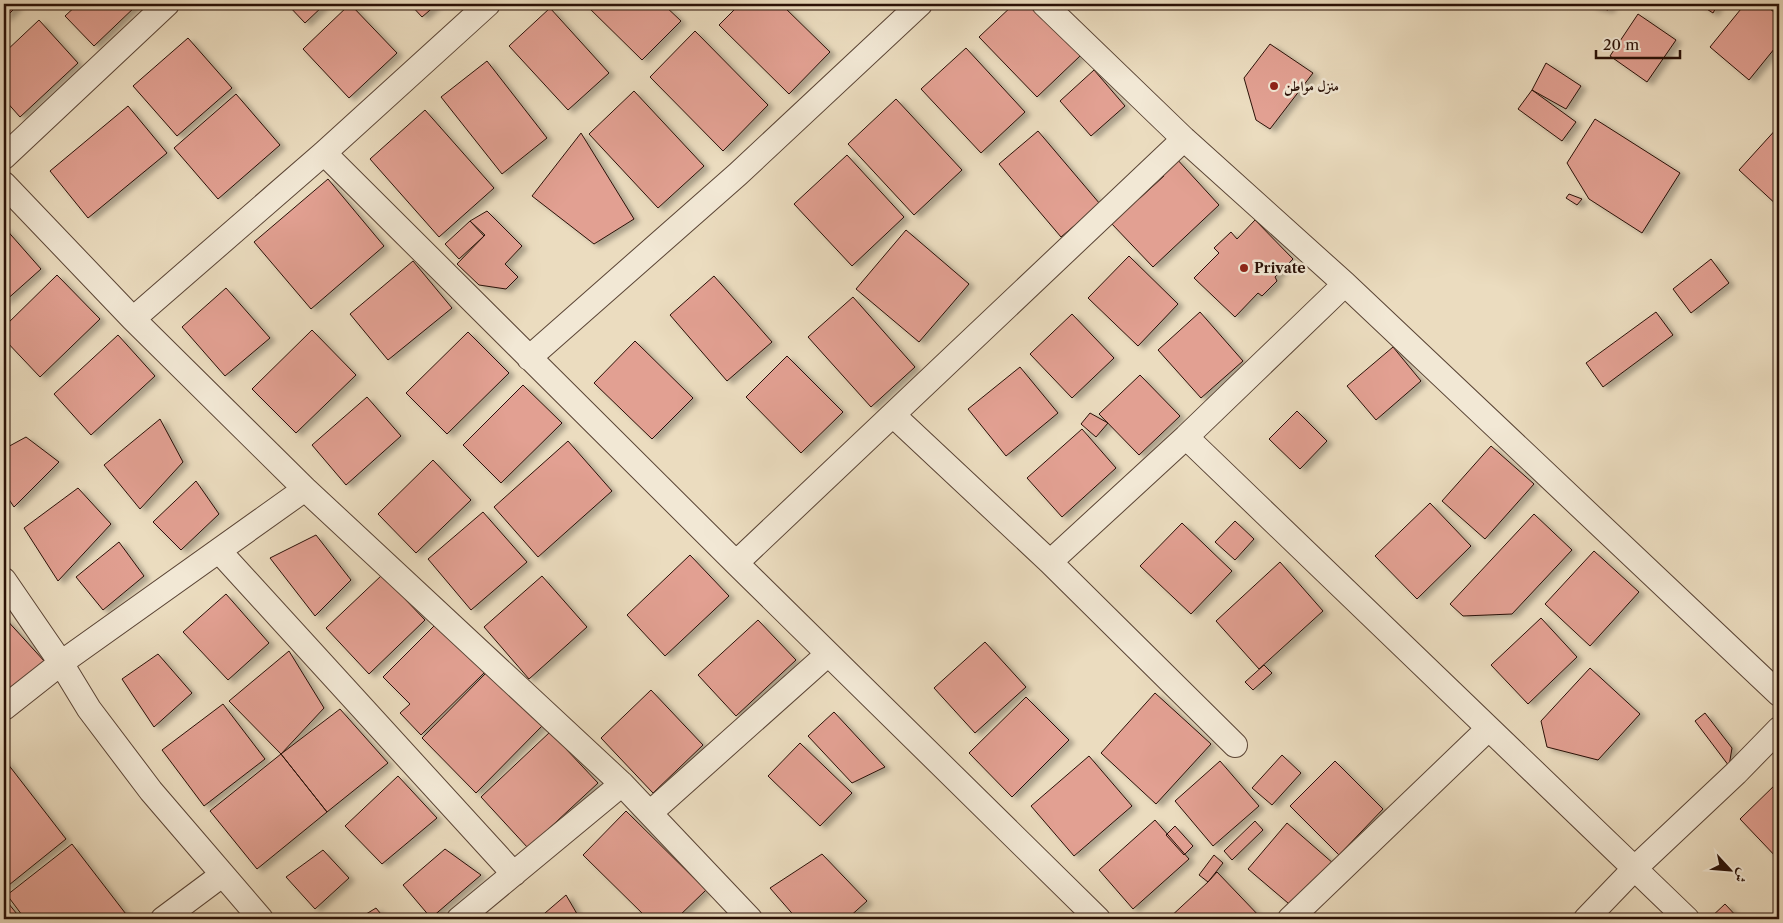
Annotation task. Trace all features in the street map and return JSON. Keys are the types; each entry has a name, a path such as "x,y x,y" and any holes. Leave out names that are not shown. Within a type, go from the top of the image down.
{"street":[{"path":"4,157 168,4"},
{"path":"133,319 324,153 488,4"},
{"path":"529,358 738,174 920,4"},
{"path":"1044,4 1184,139 1345,284 1779,694"},
{"path":"736,563 1184,139"},
{"path":"324,153 736,563 1098,919"},
{"path":"4,184 133,319 306,489 622,784 750,919"},
{"path":"1050,562 1186,437 1345,284"},
{"path":"893,415 1050,562 1235,745"},
{"path":"1186,437 1687,919"},
{"path":"4,708 61,663 306,489"},
{"path":"218,550 514,874"},
{"path":"4,580 61,663 89,709 151,791 222,876 261,919"},
{"path":"650,813 828,654"},
{"path":"1290,919 1488,729"},
{"path":"1586,919 1635,868 1779,729"},
{"path":"460,919 622,784"},
{"path":"163,919 222,876"}],"building":[{"path":"4,4 19,4 4,19"},
{"path":"78,4 138,4 94,46 65,16"},
{"path":"287,4 325,4 305,23"},
{"path":"350,4 397,53 349,98 303,49"},
{"path":"410,4 437,4 422,17"},
{"path":"585,4 663,4 681,21 642,60"},
{"path":"740,4 781,4 830,52 789,94 719,25"},
{"path":"1014,4 1030,4 1080,56 1037,97 979,37"},
{"path":"1592,4 1612,4 1608,10 1591,6"},
{"path":"1699,4 1718,4 1713,13"},
{"path":"1745,4 1764,4 1779,16 1779,43 1749,80 1710,47"},
{"path":"550,8 609,73 568,110 509,46"},
{"path":"1638,14 1676,40 1647,82 1610,56"},
{"path":"39,20 78,63 20,117 4,99 4,53"},
{"path":"695,31 768,105 723,151 650,77"},
{"path":"188,38 232,88 177,136 133,86"},
{"name":"منزل مواطن","path":"1270,44 1313,73 1270,129 1256,120 1244,78"},
{"path":"966,48 1025,112 981,153 921,89"},
{"path":"487,61 547,138 502,174 441,97"},
{"path":"1546,63 1581,86 1566,109 1532,90"},
{"path":"1094,70 1125,106 1091,136 1060,101"},
{"path":"1532,90 1576,122 1562,141 1518,109"},
{"path":"634,91 704,166 658,208 589,134"},
{"path":"236,94 280,145 218,199 174,148"},
{"path":"896,99 962,170 914,215 848,144"},
{"path":"128,106 167,153 88,218 50,171"},
{"path":"425,110 494,188 439,237 370,159"},
{"path":"1595,119 1680,173 1642,233 1589,199 1567,163"},
{"path":"1779,126 1779,207 1739,170"},
{"path":"1038,131 1100,204 1061,237 999,164"},
{"path":"581,133 634,219 594,244 532,196"},
{"path":"847,155 904,217 852,266 794,204"},
{"path":"1175,157 1219,205 1153,267 1111,223 1137,195 1140,198 1164,176 1160,171"},
{"path":"328,179 384,246 311,309 254,242"},
{"path":"1569,194 1582,199 1577,205 1566,198"},
{"path":"487,211 522,246 505,264 518,277 506,289 479,285 457,264 485,235 470,221"},
{"name":"Private","path":"1255,220 1293,259 1275,277 1277,281 1262,296 1258,293 1235,317 1194,278 1219,253 1214,248 1231,232 1237,239"},
{"path":"470,221 484,236 459,259 445,244"},
{"path":"4,227 41,269 4,302"},
{"path":"906,230 969,284 919,342 856,289"},
{"path":"1129,256 1178,304 1138,346 1088,298"},
{"path":"1711,259 1729,283 1691,313 1673,289"},
{"path":"413,261 452,308 388,360 350,314"},
{"path":"57,275 100,319 40,377 4,339 4,327"},
{"path":"714,276 772,342 727,381 670,315"},
{"path":"226,288 270,338 225,376 182,327"},
{"path":"853,297 915,367 871,407 808,337"},
{"path":"1200,312 1243,361 1201,398 1158,350"},
{"path":"1656,312 1673,335 1603,387 1586,363"},
{"path":"1072,314 1114,358 1072,398 1030,354"},
{"path":"312,330 356,375 296,433 252,389"},
{"path":"468,332 509,373 447,434 406,393"},
{"path":"118,335 155,376 91,435 54,394"},
{"path":"635,341 693,398 652,439 594,383"},
{"path":"1393,347 1421,381 1376,420 1347,386"},
{"path":"787,356 843,412 801,453 746,397"},
{"path":"1020,367 1058,413 1006,456 968,409"},
{"path":"1140,375 1180,416 1139,455 1099,414"},
{"path":"523,385 562,423 501,483 463,445"},
{"path":"367,397 401,436 346,485 312,445"},
{"path":"1297,411 1327,441 1300,469 1269,439"},
{"path":"1090,413 1108,423 1096,437 1081,424"},
{"path":"160,419 183,462 140,509 104,465"},
{"path":"1082,429 1116,468 1062,517 1027,478"},
{"path":"26,437 59,462 14,507 4,492 4,449"},
{"path":"568,441 612,491 538,557 494,507"},
{"path":"1491,446 1534,484 1485,539 1442,501"},
{"path":"433,460 471,500 416,553 378,514"},
{"path":"196,481 219,514 181,550 153,522"},
{"path":"78,488 111,524 58,581 24,528"},
{"path":"1430,503 1471,546 1417,599 1375,556"},
{"path":"483,512 527,562 471,610 428,559"},
{"path":"1534,514 1572,550 1512,614 1463,616 1450,604"},
{"path":"1235,521 1254,539 1235,560 1215,542"},
{"path":"1182,523 1232,571 1191,614 1140,566"},
{"path":"316,535 351,580 315,616 270,558"},
{"path":"119,542 144,576 103,610 76,577"},
{"path":"1594,551 1639,592 1590,646 1545,604"},
{"path":"690,555 729,596 665,656 627,615"},
{"path":"1280,562 1323,611 1259,669 1216,621"},
{"path":"382,575 425,620 369,674 326,628"},
{"path":"542,576 587,627 529,679 484,627"},
{"path":"226,594 269,643 228,680 183,632"},
{"path":"4,617 45,662 4,694"},
{"path":"1541,618 1577,657 1528,704 1491,665"},
{"path":"758,620 796,660 736,716 698,675"},
{"path":"437,623 485,672 421,735 400,713 410,704 383,677"},
{"path":"985,642 1026,687 975,733 934,688"},
{"path":"289,651 324,708 281,754 229,701"},
{"path":"158,654 192,693 154,727 122,679"},
{"path":"1264,665 1272,673 1253,690 1245,682"},
{"path":"1590,668 1640,714 1598,760 1547,747 1541,721"},
{"path":"488,671 542,726 476,793 422,738"},
{"path":"651,690 703,745 653,793 601,738"},
{"path":"1155,693 1211,744 1156,804 1101,753"},
{"path":"1026,697 1069,740 1012,797 969,753"},
{"path":"223,704 265,759 204,806 162,750"},
{"path":"340,709 388,763 327,812 281,754"},
{"path":"834,712 885,767 852,783 808,736"},
{"path":"1705,713 1732,748 1729,766 1695,721"},
{"path":"550,732 598,783 528,848 481,797"},
{"path":"800,743 852,793 820,826 768,776"},
{"path":"281,754 327,812 257,869 210,811"},
{"path":"1282,755 1301,773 1272,805 1252,788"},
{"path":"1089,756 1132,806 1074,856 1031,806"},
{"path":"4,759 66,839 4,889"},
{"path":"1220,761 1259,806 1213,846 1175,801"},
{"path":"1335,761 1383,809 1339,855 1290,806"},
{"path":"398,776 437,818 382,864 345,826"},
{"path":"1779,781 1779,860 1740,819"},
{"path":"626,811 706,890 676,919 648,919 583,855"},
{"path":"1155,820 1189,859 1133,909 1099,870"},
{"path":"1255,821 1263,830 1232,860 1224,851"},
{"path":"1287,823 1334,864 1295,909 1248,869"},
{"path":"1175,826 1193,846 1184,855 1166,835"},
{"path":"72,844 129,918 25,919 7,895"},
{"path":"445,849 481,875 431,918 403,885"},
{"path":"323,850 349,878 315,909 286,877"},
{"path":"822,854 867,901 847,919 797,919 770,888"},
{"path":"1214,855 1223,863 1208,882 1199,875"},
{"path":"1217,872 1262,919 1168,919 1208,882"},
{"path":"566,895 580,919 538,919"},
{"path":"4,898 21,919 4,919"},
{"path":"1725,904 1739,919 1709,919"},
{"path":"376,908 385,919 358,919"},
{"path":"1779,909 1779,919 1768,919"}],"place":[{"name":"منزل مواطن","path":"1274,86"},
{"name":"Private","path":"1244,268"}]}
